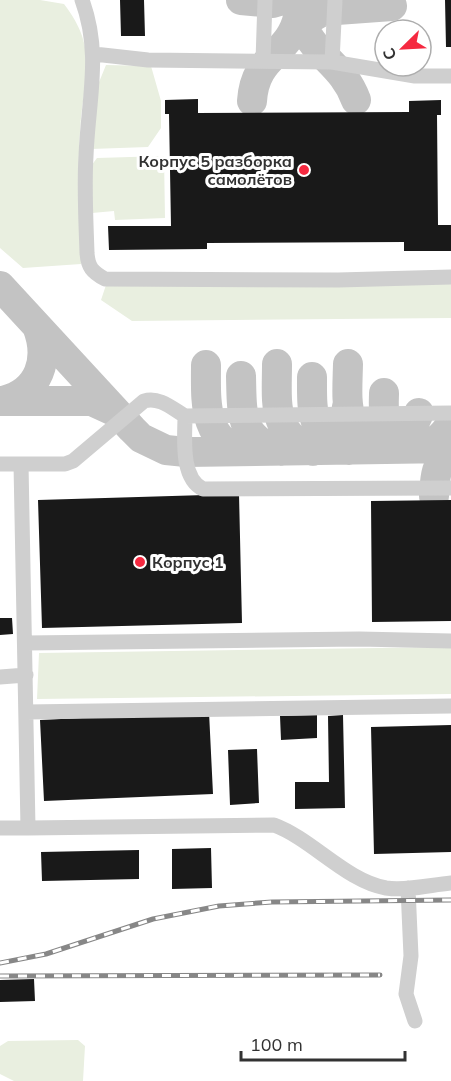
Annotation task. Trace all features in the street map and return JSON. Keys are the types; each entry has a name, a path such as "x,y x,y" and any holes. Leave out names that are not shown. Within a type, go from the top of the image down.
{"lane":[{"path":"82,0 92,32 94,54 86,155 86,210 88,263 96,274 105,279 338,280 451,277"},
{"path":"263,61 265,0"},
{"path":"332,62 335,0"},
{"path":"94,54 148,60 332,62 415,76 451,76"},
{"path":"0,464 65,464 73,461 144,401 151,399 185,416 451,413"},
{"path":"185,416 189,474 197,486 203,489 451,488"},
{"path":"21,464 28,828"},
{"path":"26,643 359,639 451,641"},
{"path":"0,677 26,675"},
{"path":"26,712 451,706"},
{"path":"0,828 274,825 288,830 368,881 383,887 408,888 451,883"},
{"path":"408,888 411,956 406,994 415,1021"}],"green space":[{"path":"0,0 40,0 64,4 82,36 87,65 79,148 81,264 23,268 0,248"},
{"path":"106,65 151,66 161,101 161,128 148,147 91,149 95,92"},
{"path":"164,156 165,218 115,220 114,211 92,213 91,166 97,158"},
{"path":"451,283 451,318 132,321 101,300 106,285"},
{"path":"451,647 451,694 37,699 39,653"},
{"path":"78,1040 85,1046 83,1081 14,1081 0,1074 0,1046 8,1041"}],"building":[{"path":"120,0 144,0 145,36 121,36"},
{"path":"445,0 451,0 451,47 446,47"},
{"name":"Корпус 5 разборка самолётов","path":"198,99 198,113 409,112 409,101 441,100 441,115 437,115 438,225 451,225 451,251 404,251 404,242 207,243 207,249 109,250 108,226 171,226 169,114 165,114 165,100"},
{"name":"Корпус 1","path":"239,494 242,623 42,628 38,500"},
{"path":"451,500 451,621 372,622 371,501"},
{"path":"0,618 12,618 13,634 0,635"},
{"path":"209,712 213,794 44,801 40,720"},
{"path":"317,715 317,738 281,740 280,716"},
{"path":"343,715 345,808 295,809 295,782 329,782 328,716"},
{"path":"451,725 451,852 374,854 371,727"},
{"path":"257,749 259,803 230,805 228,750"},
{"path":"211,848 212,888 172,889 172,849"},
{"path":"139,850 139,879 42,881 41,852"},
{"path":"34,979 35,1001 0,1002 0,980"}],"taxiway":[{"path":"241,0 273,3 283,0"},
{"path":"299,0 301,18 306,32 349,85 356,100"},
{"path":"292,35 309,19 323,11 392,6"},
{"path":"252,101 254,85 259,74 294,30 298,17"},
{"path":"0,286 141,438 166,450 186,452 451,448"},
{"path":"3,401 16,397 26,390 39,372 42,350 37,326"},
{"path":"277,364 279,415 283,426 299,444 313,451 327,443 337,434 346,415 347,407"},
{"path":"348,364 347,392 350,416 361,434 372,442 386,449 409,434 419,413"},
{"path":"206,365 207,406 214,430 232,447 247,451"},
{"path":"241,376 243,413 250,432 268,446 282,451"},
{"path":"312,377 312,401 316,421 320,430 336,444 349,450 367,440 384,415"},
{"path":"384,393 385,417 391,429 406,444 416,446 435,441 451,423"},
{"path":"0,401 92,401 116,412"},
{"path":"434,496 439,466 451,452"}],"railway":[{"path":"0,963 46,954 153,919 219,906 272,902 451,900"},
{"path":"0,976 380,975"}],"place":[{"name":"Корпус 5 разборка самолётов","path":"304,170"},
{"name":"Корпус 1","path":"140,562"}]}
